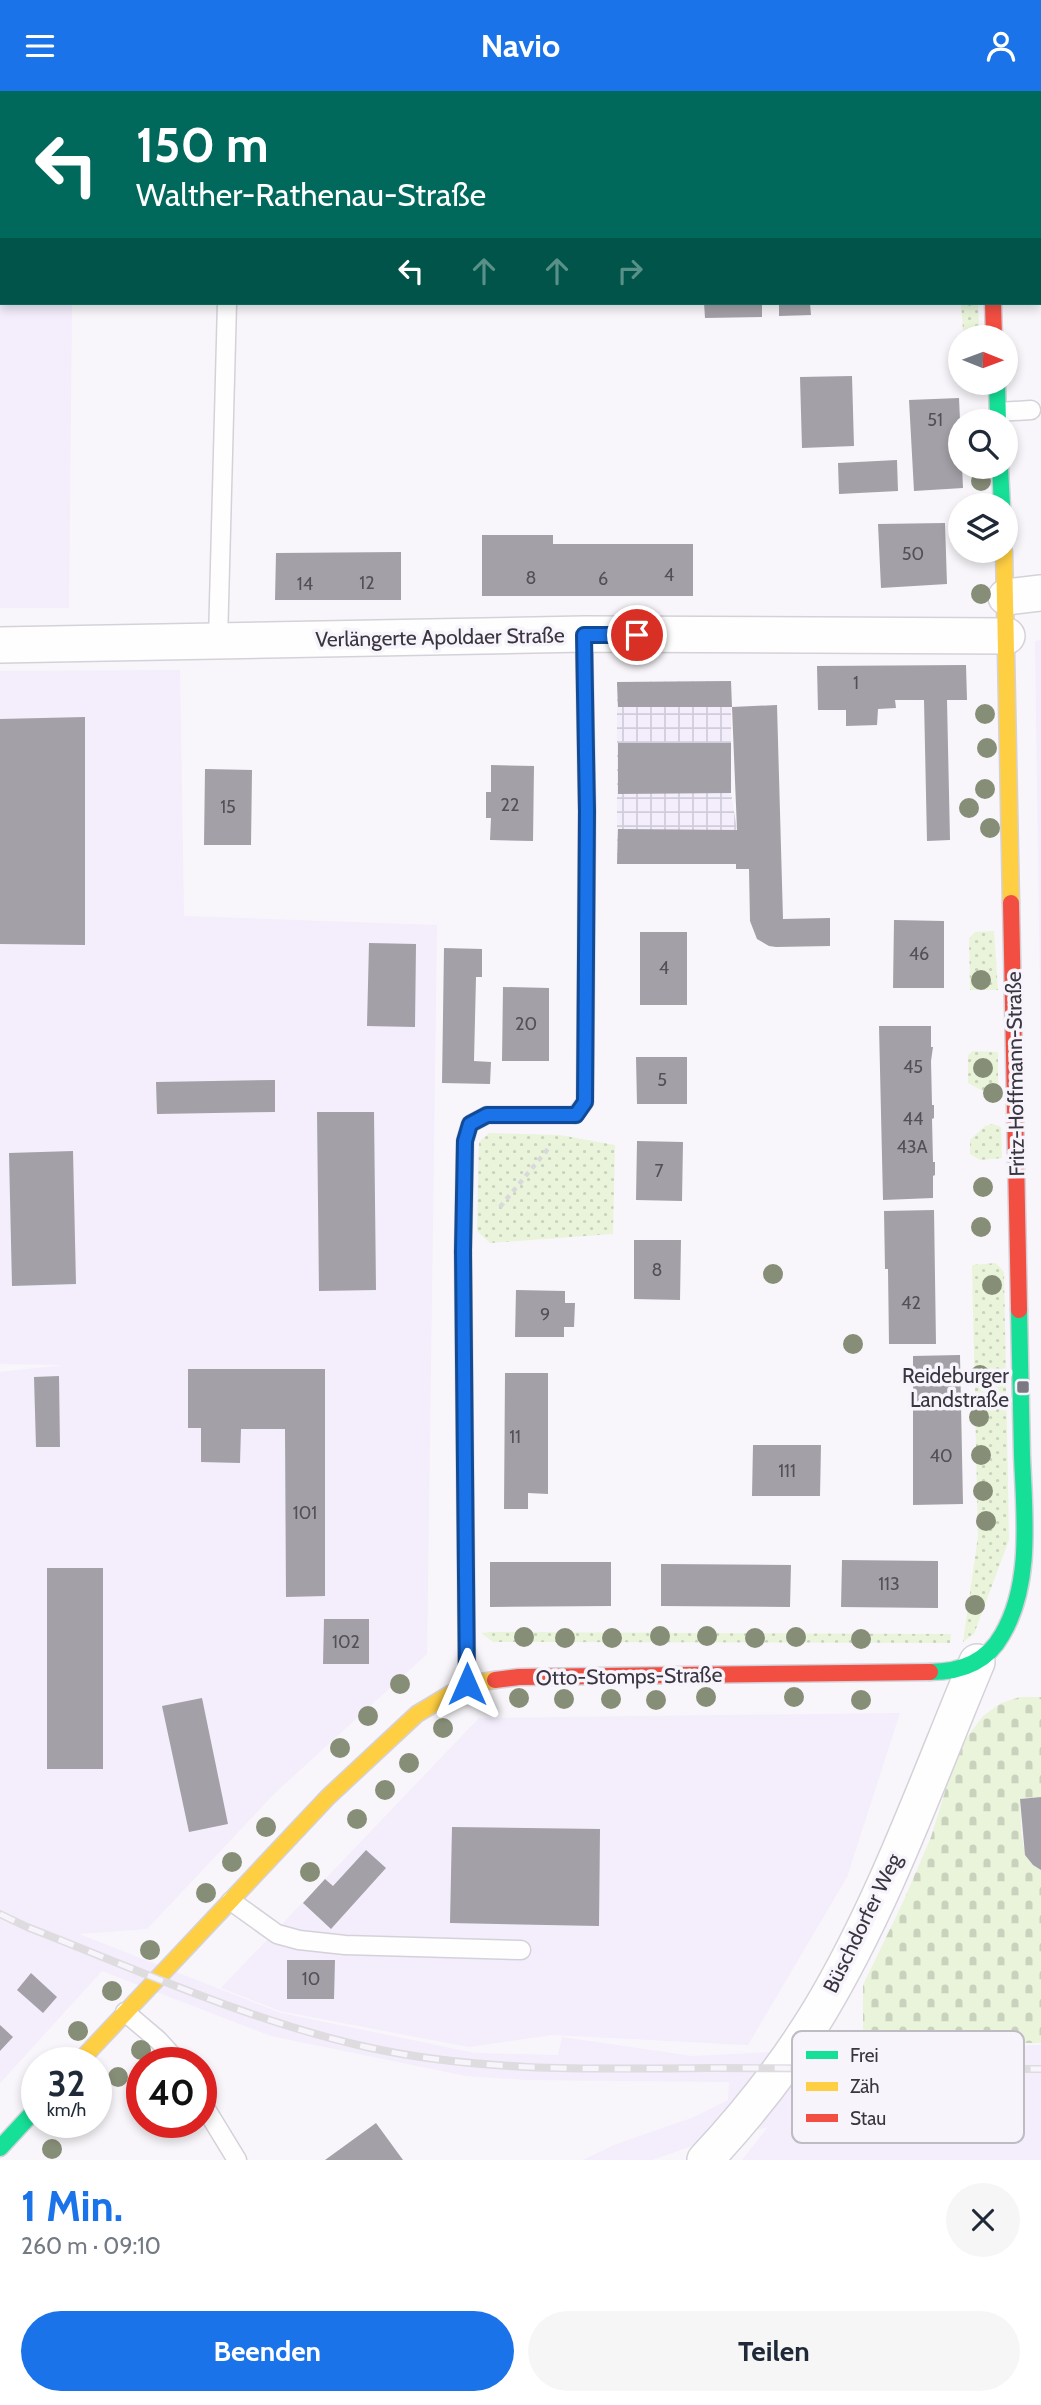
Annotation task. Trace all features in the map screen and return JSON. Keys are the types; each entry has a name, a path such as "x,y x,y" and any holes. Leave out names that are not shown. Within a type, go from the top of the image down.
{"street":[{"path":"993,305 994,325"},
{"name":"Fritz-Hoffmann-Straße","path":"1005,563 1023,1414 1024,1535 1017,1596"},
{"path":"1006,597 1041,593"},
{"name":"Verlängerte Apoldaer Straße","path":"0,645 584,635 1007,636"},
{"path":"467,1684 463,1251 465,1141 470,1124 487,1115 576,1115 585,1102 587,811 584,635"},
{"path":"977,1662 995,1646 1007,1626 1017,1596 1033,1608"},
{"name":"Otto-Stomps-Straße","path":"93,2047 328,1797 417,1714 467,1684 519,1677 936,1672 977,1662"},
{"name":"Büschdorfer Weg","path":"806,2031 868,1921 977,1662"},
{"name":"Büschdorfer Weg","path":"705,2160 743,2120 792,2052"},
{"path":"0,2148 21,2125"}],"lane":[{"path":"218,641 226,305"},
{"path":"1018,413 1031,410"},
{"path":"232,1901 277,1934 299,1940 345,1945 522,1950"},
{"path":"125,2012 164,2047"},
{"path":"217,2127 237,2160"}],"path":[{"path":"498,1209 576,1115"}],"shaded area":[{"path":"0,305 72,305 69,608 0,608"},
{"path":"1041,640 1041,1063 1035,641"},
{"path":"180,670 184,916 437,925 427,1654 275,1793 147,1929 79,1934 281,2013 475,2053 558,2055 562,2037 692,2056 792,2051 792,2143 1024,2143 1024,2045 1041,2045 1041,2160 742,2160 768,2127 695,2145 652,2160 583,2160 614,2145 694,2117 728,2100 729,2082 527,2080 466,2076 271,2036 102,1971 33,2047 21,2047 21,2060 0,2083 0,1372 64,1365 0,1364 0,671"},
{"path":"731,681 731,793 737,830 736,864 617,864 617,682"},
{"path":"900,1713 847,1877 748,2045 552,2035 469,2047 280,2011 221,1988 479,1718"}],"green space":[{"path":"961,305 978,305 979,325 963,325"},
{"path":"994,931 998,990 970,990 969,938 975,932"},
{"path":"973,1051 998,1052 998,1099 968,1083 968,1055"},
{"path":"993,1124 1001,1127 1002,1158 980,1160 970,1154 970,1140 985,1126"},
{"path":"489,1133 560,1135 615,1145 613,1234 490,1243 477,1231 479,1142"},
{"path":"996,1263 1004,1272 1009,1540 974,1634 963,1642 978,1536 972,1265"},
{"path":"481,1633 951,1634 950,1643 493,1642"},
{"path":"1020,1697 1041,1697 1041,1797 1020,1799 1024,1848 1033,1864 1041,1870 1041,2043 1024,2043 1024,2031 863,2031 863,1985 931,1837 951,1772 965,1740 983,1716 1001,1703"}],"building":[{"path":"704,305 762,305 762,317 705,318"},
{"path":"779,305 810,305 811,315 779,316"},
{"path":"852,376 854,446 802,448 800,377"},
{"path":"959,398 959,409 948,409 948,479 963,479 963,488 914,491 909,400"},
{"path":"897,460 898,491 839,494 838,463"},
{"path":"945,523 947,584 881,588 878,524"},
{"path":"482,535 553,535 553,544 693,544 693,596 482,596"},
{"path":"401,552 401,600 275,600 276,553"},
{"path":"966,665 967,700 947,700 950,840 927,841 924,700 895,700 896,708 878,709 877,725 846,726 846,710 818,710 817,666"},
{"path":"731,681 732,707 618,707 617,682"},
{"path":"777,705 783,919 830,918 830,946 776,947 757,939 750,921 749,869 736,869 736,864 617,864 618,829 737,830 732,707"},
{"path":"85,717 85,945 0,944 0,719"},
{"path":"618,743 731,743 731,793 618,794"},
{"path":"491,765 534,766 533,841 490,840 491,818 486,818 486,792 491,792"},
{"path":"205,769 252,770 251,845 204,845"},
{"path":"894,920 944,921 944,988 893,988"},
{"path":"640,932 687,932 687,1005 640,1005"},
{"path":"369,943 416,944 415,1027 367,1026"},
{"path":"444,948 482,949 482,977 476,977 474,1061 491,1062 490,1084 442,1083"},
{"path":"503,987 549,988 549,1061 502,1061"},
{"path":"879,1026 931,1026 935,1162 933,1198 883,1200"},
{"path":"636,1057 687,1057 687,1104 637,1104"},
{"path":"275,1080 275,1112 157,1114 156,1082"},
{"path":"317,1112 374,1112 376,1290 319,1291"},
{"path":"637,1141 683,1142 682,1201 636,1200"},
{"path":"73,1151 76,1284 12,1286 9,1153"},
{"path":"934,1210 936,1344 889,1344 884,1211"},
{"path":"634,1240 681,1240 680,1300 634,1299"},
{"path":"516,1290 565,1291 565,1303 575,1303 574,1327 564,1327 564,1337 515,1337"},
{"path":"960,1355 963,1504 913,1505 913,1356"},
{"path":"188,1369 325,1369 325,1596 286,1597 285,1429 241,1429 240,1463 201,1462 201,1428 188,1428"},
{"path":"505,1373 548,1373 548,1494 528,1493 528,1509 504,1509"},
{"path":"59,1376 60,1447 36,1447 34,1377"},
{"path":"753,1445 821,1445 820,1496 752,1496"},
{"path":"842,1560 938,1561 938,1608 841,1607"},
{"path":"490,1562 611,1562 611,1606 490,1607"},
{"path":"661,1564 791,1565 790,1607 661,1606"},
{"path":"47,1568 103,1568 103,1769 47,1769"},
{"path":"324,1619 369,1619 369,1664 323,1664"},
{"path":"202,1698 228,1824 189,1832 162,1706"},
{"path":"1041,1797 1041,1870 1025,1855 1020,1799"},
{"path":"452,1827 600,1829 599,1926 450,1923"},
{"path":"366,1850 386,1868 331,1929 303,1903 325,1879 333,1886"},
{"path":"287,1960 335,1960 334,1999 287,1999"},
{"path":"31,1973 57,1997 43,2013 17,1990"},
{"path":"0,2025 13,2037 0,2051"},
{"path":"376,2123 403,2160 325,2160"}],"railway":[{"path":"0,1914 240,2010 371,2048 413,2056 497,2065 581,2068 792,2068"},
{"path":"1024,2069 1041,2069"}],"traffic: fast":[{"path":"997,395 998,409"},
{"path":"1001,479 1001,493"},
{"path":"575,1115 585,1102 587,812 584,634"},
{"path":"463,1252 467,1684"},
{"path":"930,1672 952,1670 972,1664 989,1652 1012,1615 1018,1593 1025,1524 1019,1310"},
{"path":"0,2148 21,2125"}],"traffic: slow":[{"path":"1004,563 1011,903"},
{"path":"93,2047 328,1797 417,1714 467,1684 495,1680"}],"traffic: jam":[{"path":"993,305 994,325"},
{"path":"1011,903 1019,1310"},
{"path":"463,1252 465,1141 470,1124 487,1115 575,1115"},
{"path":"495,1680 519,1677 930,1672"}],"place":[{"name":"Reideburger Landstraße","path":"1023,1387"}],"route":[{"path":"467,1684 463,1251 465,1141 470,1124 487,1115 576,1115 585,1102 587,811 584,635 637,635"}]}
